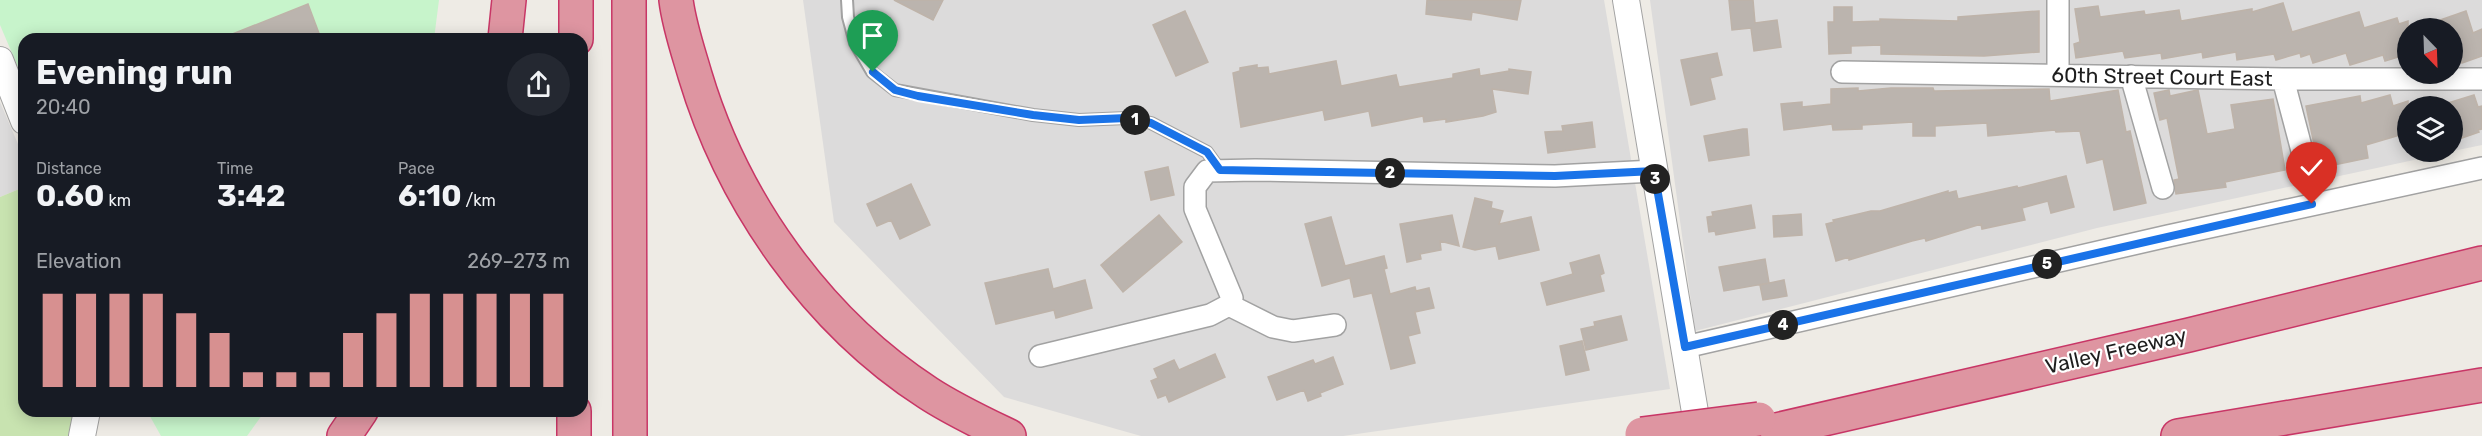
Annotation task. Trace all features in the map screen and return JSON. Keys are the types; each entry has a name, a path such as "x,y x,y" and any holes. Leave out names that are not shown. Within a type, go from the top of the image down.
{"highway":[{"path":"506,33 509,0"},
{"path":"576,0 576,33"},
{"path":"629,0 630,436"},
{"path":"676,0 706,110 735,176 780,249 822,301 889,364 928,393 1009,436"},
{"name":"Valley Freeway","path":"1634,435 1758,429 1931,394 2200,332 2482,263"},
{"path":"2178,436 2482,385"},
{"path":"344,436 357,417"},
{"path":"574,417 574,436"}],"street":[{"path":"1626,0 1699,436"},
{"path":"2058,0 2058,75"},
{"path":"0,60 18,106"},
{"name":"60th Street Court East","path":"1842,72 2283,79 2482,79"},
{"path":"2131,76 2163,188"},
{"path":"2283,79 2305,162"},
{"path":"1685,347 2168,236 2482,168"},
{"path":"1040,356 1210,315 1229,305 1232,298 1195,209 1195,187 1207,171 1544,176 1654,171"},
{"path":"1229,305 1273,327 1293,330 1335,325"},
{"path":"82,436 86,417"}],"lane":[{"path":"847,0 848,17 855,43 873,72 895,90 918,96 1033,115 1079,120 1127,118 1151,123 1207,152 1220,170"}],"shaded area":[{"path":"803,0 1604,0 1670,389 1343,436 1141,436 1004,397 834,222"},
{"path":"1650,0 2482,0 2482,145 2463,149 2463,96 2397,96 2397,162 2404,162 2097,228 1695,331"},
{"path":"0,102 18,144 18,190 0,197"}],"green space":[{"path":"0,0 439,0 435,33 18,33 18,67 0,25"},
{"path":"18,190 18,417 73,417 68,436 0,436 0,197"},
{"path":"150,417 261,417 247,436 161,436"}],"building":[{"path":"894,0 943,0 933,20"},
{"path":"1427,0 1521,0 1517,20 1472,12 1471,20 1426,14"},
{"path":"1729,0 1753,0 1755,23 1777,20 1781,47 1754,51 1751,28 1732,30"},
{"path":"2283,3 2292,32 2359,12 2364,28 2397,18 2397,57 2385,61 2383,55 2350,65 2346,53 2313,63 2310,54 2301,57 2300,53 2276,60 2274,54 2237,60 2236,52 2203,58 2202,52 2162,59 2161,53 2125,58 2123,51 2076,58 2074,44 2080,42 2075,9 2098,6 2100,17 2144,11 2145,15 2179,10 2181,21 2252,9 2252,12"},
{"path":"308,4 319,33 235,33"},
{"path":"1834,7 1852,7 1852,22 1880,21 1880,19 1958,21 1958,17 2039,11 2039,52 1984,56 1881,54 1881,45 1851,46 1851,53 1829,54 1828,22 1834,22"},
{"path":"1185,11 1208,62 1176,76 1153,25"},
{"path":"2466,11 2473,33 2482,29 2482,56 2463,63 2463,18 2446,18"},
{"path":"1717,53 1722,75 1710,78 1715,99 1691,105 1681,60"},
{"path":"1336,61 1341,86 1396,75 1399,87 1453,78 1453,74 1479,69 1480,76 1509,71 1509,69 1531,72 1528,94 1492,89 1496,112 1483,116 1446,122 1446,119 1424,122 1423,116 1372,126 1369,111 1325,120 1323,110 1241,127 1233,73 1240,71 1240,68 1257,65 1257,68 1268,67 1269,74"},
{"path":"1858,88 1858,91 1891,88 1933,88 1934,91 2049,89 2050,101 2118,90 2126,132 2130,131 2146,203 2114,210 2103,159 2087,163 2080,131 2056,132 2055,130 1988,136 1987,123 1935,126 1935,136 1913,136 1913,122 1862,125 1862,129 1833,130 1832,124 1784,130 1781,104 1802,102 1802,107 1831,104 1831,89"},
{"path":"2169,90 2170,96 2198,90 2207,134 2235,129 2231,105 2273,99 2285,170 2225,182 2226,187 2176,194 2174,180 2179,179 2167,118 2160,120 2154,93"},
{"path":"2390,95 2393,106 2397,105 2397,136 2366,145 2368,158 2319,168 2306,106 2360,96 2361,103"},
{"path":"2474,95 2478,107 2482,106 2482,129 2463,138 2463,98"},
{"path":"1592,122 1595,147 1548,153 1545,132 1563,131 1562,126"},
{"path":"1747,129 1749,155 1709,161 1704,136"},
{"path":"1168,167 1174,195 1151,200 1145,172"},
{"path":"2066,176 2074,207 2051,213 2048,201 2022,208 2025,220 1982,229 1981,224 1926,241 1925,238 1849,260 1849,257 1836,261 1826,224 1834,222 1833,220 1880,211 1948,191 1948,193 1956,191 1958,199"},
{"path":"911,184 930,225 900,239 891,220 877,226 867,204"},
{"path":"1475,198 1492,202 1491,208 1503,211 1499,224 1531,217 1539,250 1499,259 1496,246 1475,250 1463,247"},
{"path":"1751,205 1755,228 1716,235 1715,231 1709,232 1707,217 1713,216 1712,212"},
{"path":"1801,214 1802,235 1774,237 1773,216"},
{"path":"1159,215 1182,242 1123,292 1101,265"},
{"path":"1452,215 1459,246 1440,241 1441,250 1420,254 1421,259 1407,262 1400,224"},
{"path":"1331,217 1345,266 1384,256 1387,268 1384,269 1390,294 1415,287 1416,291 1429,288 1434,308 1415,312 1420,333 1408,336 1415,363 1391,369 1372,293 1354,297 1350,278 1322,286 1305,224"},
{"path":"1599,255 1604,273 1600,275 1604,291 1547,305 1541,283 1573,274 1570,263"},
{"path":"1765,259 1769,283 1724,291 1719,267"},
{"path":"1048,269 1053,289 1085,280 1092,308 1056,318 1054,310 996,324 985,283"},
{"path":"1784,280 1787,296 1763,300 1760,285"},
{"path":"1621,316 1627,340 1586,350 1581,329 1595,326 1594,322"},
{"path":"1582,341 1589,370 1566,375 1560,346"},
{"path":"1215,354 1225,377 1169,402 1166,395 1158,398 1151,381 1158,378 1154,369 1174,360 1179,370"},
{"path":"1333,357 1343,384 1320,393 1321,396 1308,401 1304,390 1277,400 1268,377 1313,360 1315,364"}],"route":[{"path":"873,72 895,90 918,96 1033,115 1079,120 1127,118 1151,123 1207,152 1220,170 1555,176 1654,171 1685,347 2312,204"}]}
